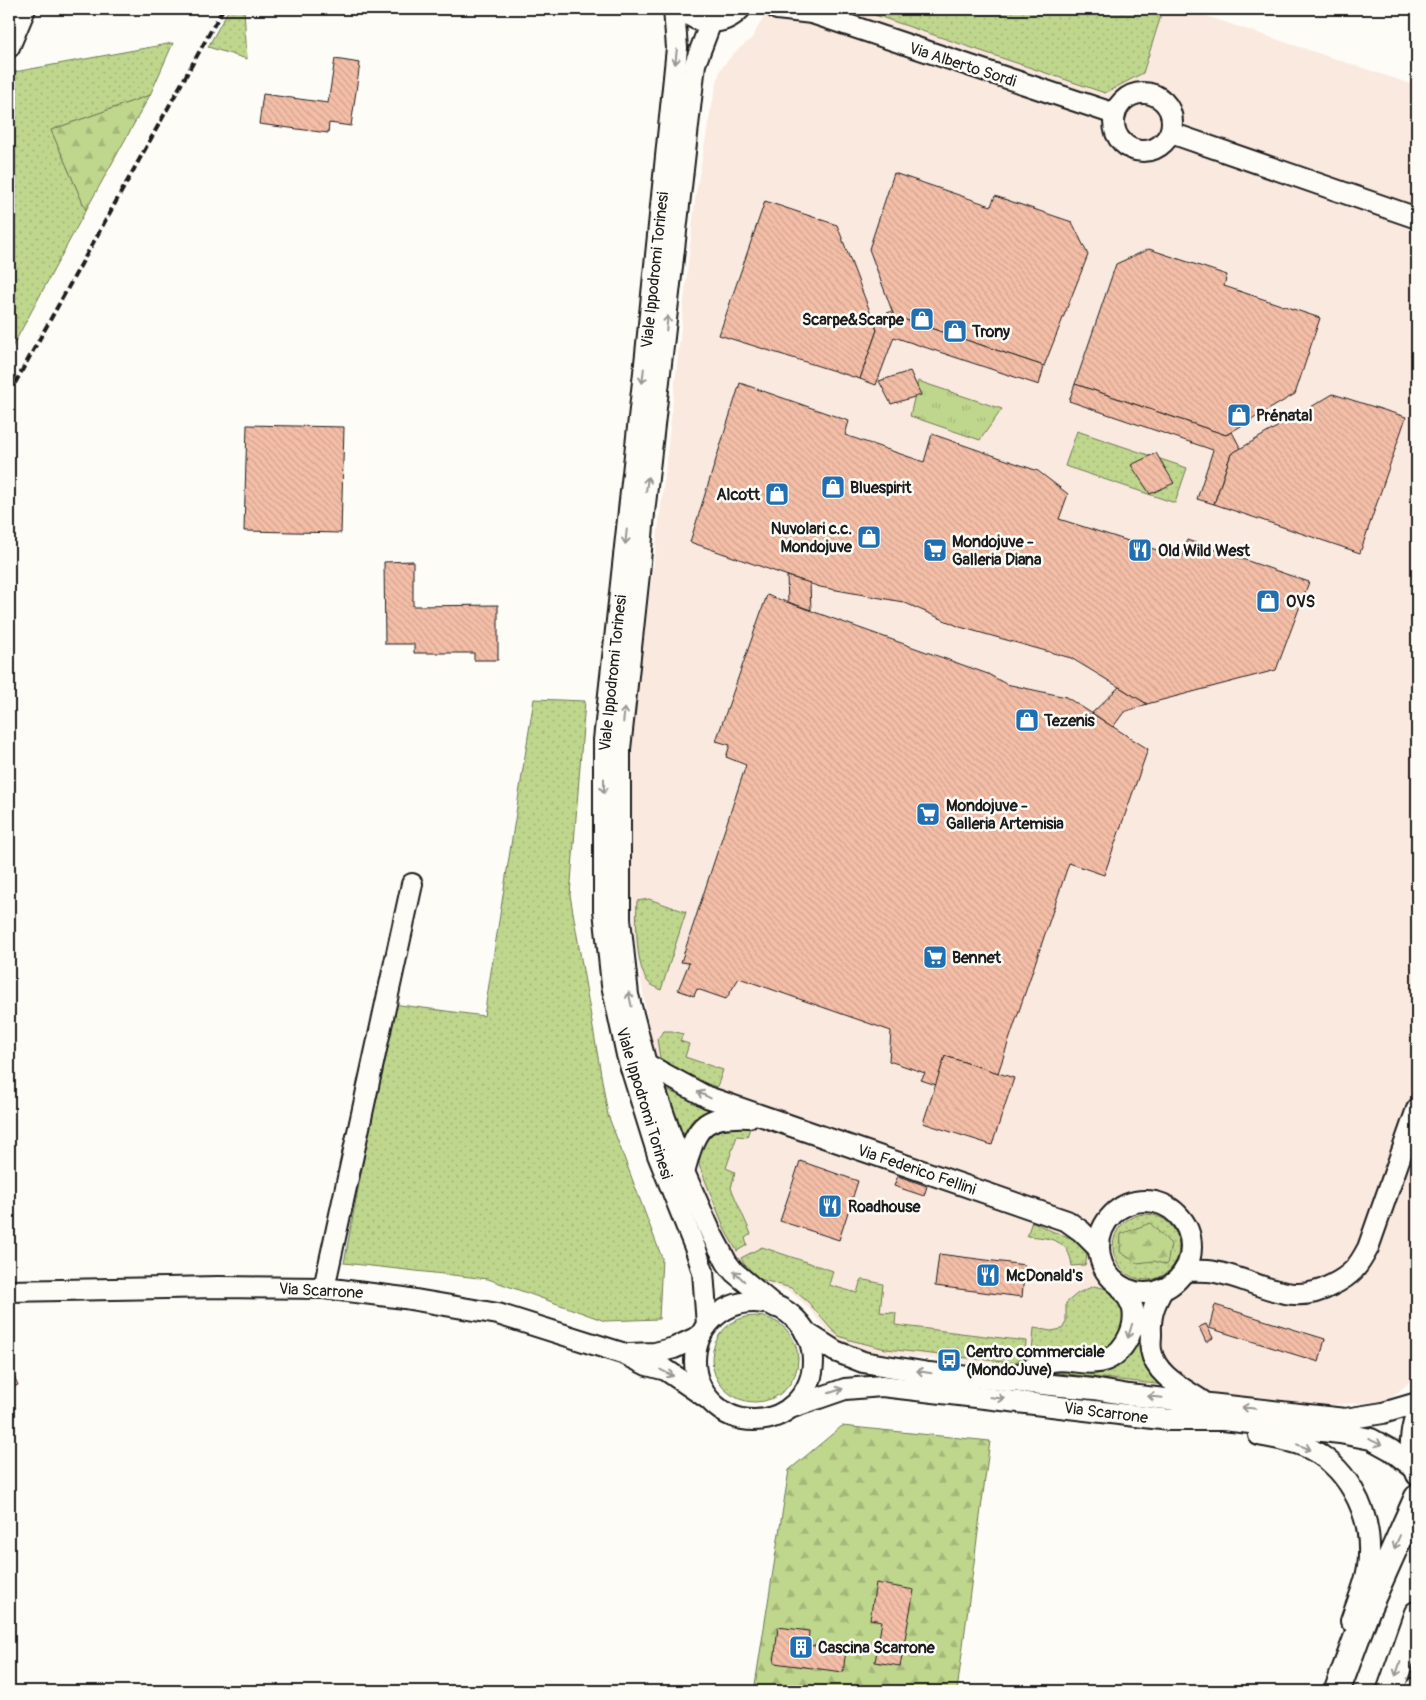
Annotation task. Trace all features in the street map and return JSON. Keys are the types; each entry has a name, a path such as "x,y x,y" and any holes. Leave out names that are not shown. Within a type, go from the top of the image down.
{"main road":[{"path":"1337,1691 1368,1610 1417,1498"},
{"path":"1390,1691 1417,1614"}],"street":[{"path":"9,47 25,9"},
{"name":"Viale Ippodromi Torinesi","path":"674,9 677,48 604,740 604,910 612,985 627,1055 658,1154 703,1272 704,1331"},
{"path":"682,9 698,20 711,22 724,20 736,14 740,9"},
{"name":"Via Alberto Sordi","path":"777,9 808,11 1115,114"},
{"name":"Viale Ippodromi Torinesi","path":"711,22 695,64 644,513 620,749 620,919 628,995 646,1064 684,1172 727,1263 750,1286 776,1307"},
{"path":"1134,94 1152,94 1168,106 1171,114 1171,133 1158,148 1138,152 1121,142 1116,134 1115,114 1125,99 1134,94"},
{"path":"1171,133 1417,218"},
{"path":"324,1288 412,884"},
{"name":"Via Federico Fellini","path":"646,1064 707,1097 1067,1221 1082,1231 1098,1248"},
{"path":"1184,1271 1215,1272 1284,1294 1320,1292 1347,1277 1358,1266 1368,1248 1417,1109"},
{"name":"Via Federico Fellini","path":"684,1172 692,1141 700,1130 713,1120 728,1116 766,1118"},
{"path":"1140,1201 1163,1205 1173,1210 1182,1220 1189,1233 1191,1246 1184,1271 1176,1281 1163,1289 1141,1293 1130,1291 1111,1279 1103,1268 1098,1248 1104,1225 1110,1216 1129,1204 1140,1201"},
{"name":"Via Federico Fellini","path":"1067,1221 1095,1221 1110,1216"},
{"path":"1191,1246 1203,1262 1215,1272"},
{"path":"1008,1381 1036,1365 1055,1360 1100,1362 1113,1356 1126,1342 1133,1318 1132,1308 1120,1286"},
{"name":"Via Scarrone","path":"9,1292 218,1287 324,1288 404,1298 498,1314 625,1354 647,1365 666,1370 707,1398"},
{"name":"Via Scarrone","path":"1163,1289 1155,1302 1150,1320 1150,1350 1155,1363 1166,1376 1204,1403"},
{"path":"758,1303 776,1307 792,1317 804,1332 811,1347 812,1364 809,1381 802,1396 790,1408 774,1417 755,1420 737,1418 720,1410 707,1398 699,1383 695,1368 695,1351 704,1331 721,1312 738,1305 758,1303"},
{"name":"Via Scarrone","path":"625,1354 655,1353 674,1348 704,1331"},
{"name":"Via Scarrone","path":"804,1332 835,1351 863,1362 929,1373 1093,1389 1345,1419 1383,1413 1417,1403"},
{"name":"Via Scarrone","path":"790,1408 845,1388 876,1385 1170,1420 1223,1420 1340,1433 1371,1439 1391,1450 1416,1472"},
{"path":"1416,1472 1411,1448 1411,1429 1417,1412"},
{"path":"1170,1420 1255,1434 1302,1445 1330,1461 1356,1494 1364,1512 1369,1533 1370,1556 1364,1582 1335,1670 1333,1691"}],"shaded area":[{"path":"768,9 857,9 1105,93 1143,73 1163,9 1185,9 1417,86 1417,1375 1388,1401 1331,1405 1217,1395 866,1351 836,1341 806,1305 789,1291 758,1282 741,1266 723,1234 680,1135 653,1054 634,936 625,780 662,500 696,193 711,109 720,70 734,53 752,38"}],"green space":[{"path":"229,9 244,9 247,59 208,47"},
{"path":"857,9 1163,9 1143,73 1105,93"},
{"path":"173,43 150,95 51,130 86,210 9,353 9,73"},
{"path":"150,95 86,210 51,130"},
{"path":"918,381 1002,409 980,440 910,416"},
{"path":"1077,431 1187,468 1175,503 1065,466"},
{"path":"534,699 585,701 570,895 608,1115 662,1258 659,1319 605,1321 488,1279 344,1263 393,1004 484,1016"},
{"path":"649,899 686,912 661,990 650,984 645,977 639,957 637,901"},
{"path":"664,1031 683,1034 680,1041 689,1044 685,1057 723,1070 717,1087 670,1067 660,1058 657,1039"},
{"path":"667,1090 684,1098 709,1103 714,1110 693,1119 682,1136"},
{"path":"733,1125 750,1128 747,1137 737,1136 726,1168 735,1172 731,1188 751,1234 745,1238 747,1245 737,1251 726,1232 699,1165 704,1144 712,1134"},
{"path":"1146,1214 1159,1217 1169,1224 1176,1234 1179,1247 1176,1260 1169,1270 1159,1277 1146,1280 1133,1277 1123,1270 1116,1260 1113,1247 1116,1234 1123,1224 1133,1217"},
{"path":"1032,1221 1079,1242 1086,1251 1085,1265 1072,1266 1067,1250 1063,1245 1051,1239 1027,1236"},
{"path":"1150,1223 1171,1244 1167,1265 1154,1261 1137,1263 1120,1252 1121,1234"},
{"path":"762,1247 833,1271 829,1285 857,1293 861,1279 883,1284 880,1312 896,1313 895,1325 1026,1341 1025,1357 1013,1363 886,1349 839,1336 808,1302 791,1288 760,1279 744,1264 741,1258"},
{"path":"1094,1286 1114,1293 1123,1304 1123,1322 1116,1339 1109,1345 1092,1350 1053,1350 1032,1353 1034,1328 1051,1331 1062,1329 1066,1322 1066,1303 1078,1293"},
{"path":"755,1316 772,1319 791,1335 795,1342 798,1359 795,1376 779,1395 772,1399 755,1402 738,1399 719,1383 715,1376 712,1359 715,1342 731,1323 738,1319"},
{"path":"1139,1323 1165,1385 1049,1372 1054,1367 1092,1369"},
{"path":"842,1426 990,1441 957,1691 754,1691 789,1470"}],"building":[{"path":"335,59 360,63 351,126 329,123 328,133 259,124 263,94 328,103"},
{"path":"894,173 991,206 995,196 1072,222 1088,255 1044,366 894,316 869,249"},
{"path":"765,201 837,225 877,330 860,379 719,335"},
{"path":"1149,249 1227,275 1224,286 1320,318 1295,394 1226,435 1075,384 1116,264"},
{"path":"892,311 894,316 1044,366 1039,385 894,337 876,385 860,379 877,330 873,319"},
{"path":"910,371 921,395 891,404 879,381"},
{"name":"Mondojuve - Galleria Diana","path":"740,383 849,421 845,435 924,462 932,434 1038,471 1068,494 1059,519 1182,558 1187,540 1309,582 1276,670 1147,704 1071,658 960,627 903,602 820,587 690,542"},
{"path":"1075,384 1226,435 1232,432 1241,449 1231,454 1214,504 1197,499 1213,450 1069,401"},
{"path":"1333,394 1406,417 1360,553 1214,504 1231,454"},
{"path":"247,425 344,427 341,533 244,531"},
{"path":"1156,453 1174,483 1150,494 1131,465"},
{"path":"413,561 413,606 498,605 498,660 474,660 474,653 414,653 414,644 385,644 384,562"},
{"path":"787,576 810,583 811,610 788,602"},
{"name":"Mondojuve - Galleria Artemisia","path":"767,595 988,674 1006,684 1066,697 1148,749 1104,875 1069,863 998,1073 945,1056 936,1085 921,1080 925,1073 889,1061 891,1031 739,978 726,999 697,989 694,996 678,990 689,963 681,962 746,765 726,757 730,745 716,741"},
{"path":"1119,687 1147,704 1124,712 1113,727 1092,713"},
{"path":"945,1056 1014,1078 992,1145 923,1123"},
{"path":"800,1161 858,1181 839,1240 780,1221"},
{"path":"898,1176 927,1186 924,1196 894,1186"},
{"path":"939,1254 1025,1265 1022,1297 935,1286"},
{"path":"1215,1305 1325,1339 1319,1362 1209,1328"},
{"path":"1206,1324 1213,1338 1206,1342 1199,1327"},
{"path":"9,1365 18,1385 9,1389"},
{"path":"876,1583 914,1590 900,1666 875,1662 882,1621 870,1619"},
{"name":"Cascina Scarrone","path":"778,1627 809,1631 808,1645 846,1650 843,1672 774,1663"}],"railway":[{"path":"9,394 223,9"}],"place":[{"name":"Scarpe&Scarpe","path":"922,319"},
{"name":"Trony","path":"955,331"},
{"name":"Prénatal","path":"1239,415"},
{"name":"Bluespirit","path":"833,487"},
{"name":"Alcott","path":"777,494"},
{"name":"Nuvolari c.c. Mondojuve","path":"869,537"},
{"name":"Mondojuve - Galleria Diana","path":"935,550"},
{"name":"Old Wild West","path":"1140,550"},
{"name":"OVS","path":"1268,601"},
{"name":"Tezenis","path":"1027,720"},
{"name":"Mondojuve - Galleria Artemisia","path":"928,814"},
{"name":"Bennet","path":"935,957"},
{"name":"Roadhouse","path":"830,1206"},
{"name":"McDonald's","path":"988,1275"},
{"name":"Centro commerciale (MondoJuve)","path":"949,1360"},
{"name":"Cascina Scarrone","path":"801,1647"}]}
